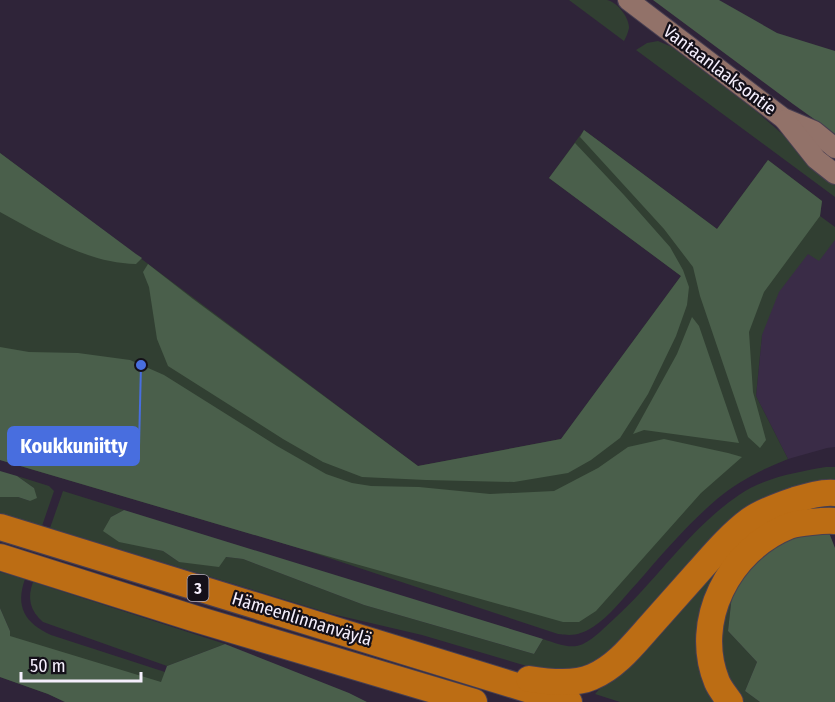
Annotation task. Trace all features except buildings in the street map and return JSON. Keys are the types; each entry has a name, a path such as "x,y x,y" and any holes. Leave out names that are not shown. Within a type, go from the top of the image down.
{"highway":[{"path":"460,669 534,680 579,681 592,677 618,660 729,537 751,519 805,496 826,492 835,493"},
{"path":"730,702 717,683 710,652 710,623 723,585 733,569 759,543 790,525 835,521"},
{"name":"Hämeenlinnanväylä","path":"0,527 569,702"},
{"name":"Hämeenlinnanväylä","path":"0,557 474,702"},
{"path":"289,647 410,702"}],"main road":[{"name":"Vantaanlaaksontie","path":"628,0 783,118 816,159 835,174"},
{"name":"Vantaanlaaksontie","path":"783,118 814,131 835,148"}],"shaded area":[{"path":"835,227 835,447 788,459 756,396 764,292"}],"green space":[{"path":"569,0 611,1 625,15 628,24 629,30 624,41"},
{"path":"653,0 719,0 777,33 835,51 835,134 793,104"},
{"path":"658,41 672,47 755,110 835,180 835,197 636,50 647,43"},
{"path":"584,130 717,229 768,160 822,201 820,216 835,227 835,240 819,261 808,254 779,292 762,335 756,396 788,459 751,476 717,499 676,539 611,612 588,630 576,634 558,634 302,549 0,460 0,153 418,466 561,439 681,276 549,178"},
{"path":"584,130 717,229 768,160 822,201 820,216 764,292 749,332 753,392 766,440 760,448 748,437 700,296 693,267 664,229 580,137"},
{"path":"575,143 670,247 683,270 689,287 687,305 676,336 648,394 620,438 591,460 568,473 514,482 362,477 323,462 168,366 157,339 149,287 143,272 148,264 418,466 561,439 681,276 549,178"},
{"path":"0,153 142,258 136,264 100,259 65,246 0,212"},
{"path":"692,317 699,326 739,443 644,430 633,434 677,354"},
{"path":"0,347 29,352 78,353 130,360 164,375 326,474 352,483 371,486 419,487 490,494 554,491 598,468 628,447 664,439 742,457 701,493 596,611 579,622 563,622 302,549 0,460"},
{"path":"835,467 835,488 803,488 590,666 547,672 422,635 332,614 50,528 63,491 124,510 111,517 150,548 163,551 179,562 226,557 243,559 364,605 534,654 543,639 563,645 578,646 596,636 631,603 705,523 721,508 748,489 769,480"},
{"path":"0,471 17,476 34,488 37,498 30,501 18,497 0,497"},
{"path":"17,476 49,486 54,491 42,526 0,513 0,497 18,497 30,501 34,488"},
{"path":"835,502 835,514 719,577 719,702 620,702 595,694 709,570 763,519"},
{"path":"124,510 543,639 534,654 364,605 243,559 226,557 219,567 179,562 163,551 119,542 103,531 111,517"},
{"path":"828,530 835,548 835,702 760,702 745,691 757,662 728,631 733,585 751,560 802,533"},
{"path":"0,572 25,579 21,598 22,606 29,619 42,630 51,635 165,672 162,682 65,702 0,677 10,631 0,608"},
{"path":"33,582 225,644 167,666 43,622 31,604 30,593"},
{"path":"733,585 728,631 757,662 745,691 760,702 741,702 723,672 721,613"},
{"path":"0,608 10,636 161,682 167,666 225,644 367,702 65,702 0,677"}],"place":[{"name":"Koukkuniitty","path":"141,365"}]}
